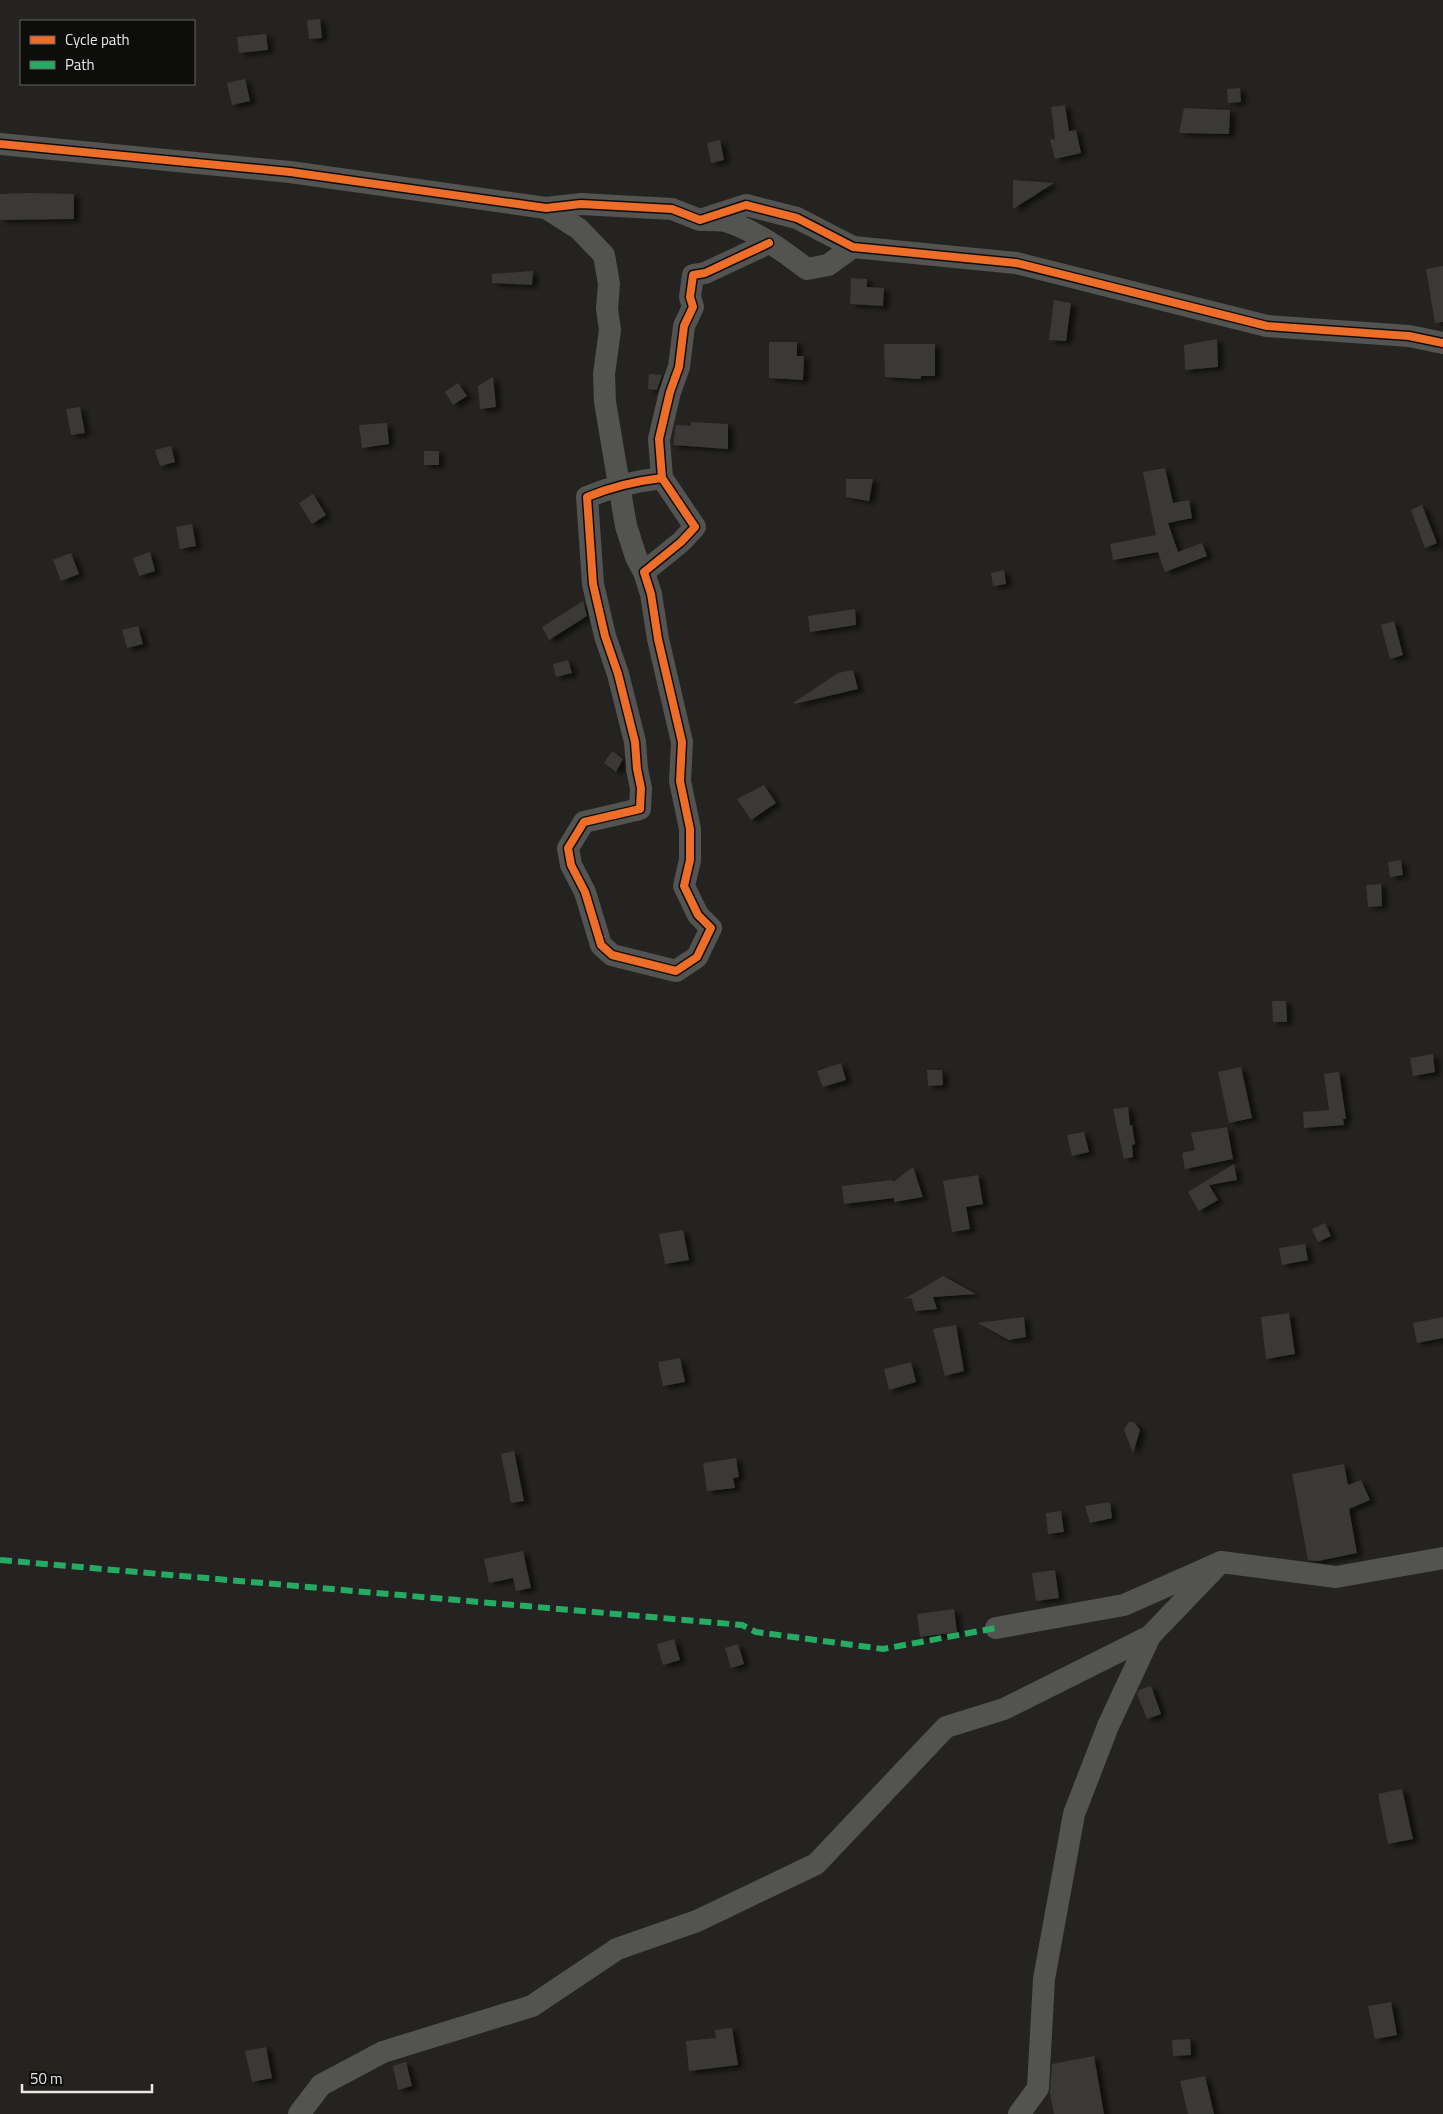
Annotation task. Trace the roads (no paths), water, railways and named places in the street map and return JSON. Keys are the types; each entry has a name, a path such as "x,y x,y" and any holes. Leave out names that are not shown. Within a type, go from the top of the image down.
{"street":[{"path":"0,144 290,172 546,208 581,204 672,209 700,220 724,221 743,228 807,269 828,265 853,247"},
{"path":"700,220 746,205 796,218 853,247 1016,263 1267,326 1409,336 1443,344"},
{"path":"546,208 579,230 604,256 609,284 607,309 610,330 604,374 605,402 621,486 626,526 651,594 658,639 682,742 680,781 690,829 690,860 684,886 698,915 711,928 697,957 676,971 612,955 602,945 585,892 571,866 568,848 584,822 640,809 642,788 637,769 635,742 618,674 605,636 593,584 587,497 608,488 621,486 642,480 662,478"},
{"path":"644,572 681,542 695,527 662,478 659,439 670,392 679,367 684,326 693,307 690,297 693,274 712,270 769,243"},
{"path":"996,1628 1124,1605 1221,1562 1336,1577 1443,1558"},
{"path":"1019,2114 1038,2088 1044,1979 1074,1814 1108,1726 1150,1636 1221,1562"},
{"path":"299,2114 321,2085 383,2052 532,2006 617,1949 697,1921 816,1864 946,1727 1004,1709 1150,1636"}]}
